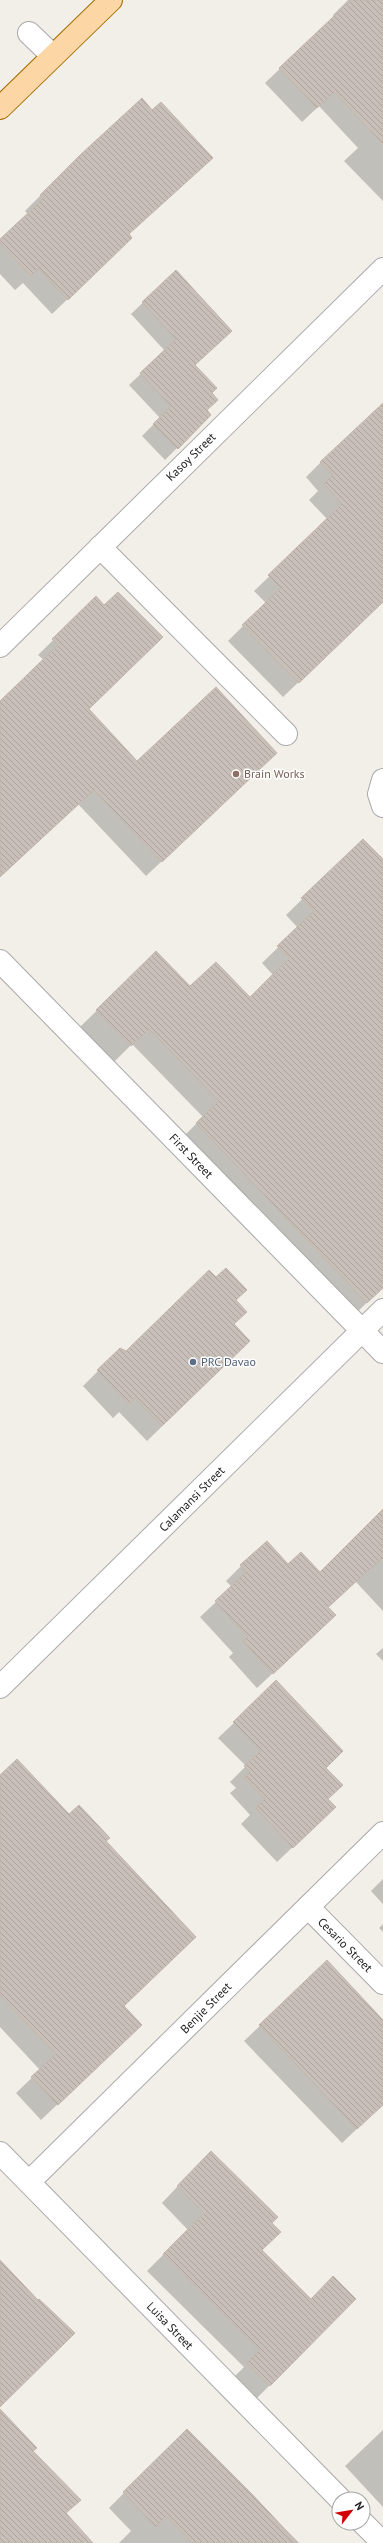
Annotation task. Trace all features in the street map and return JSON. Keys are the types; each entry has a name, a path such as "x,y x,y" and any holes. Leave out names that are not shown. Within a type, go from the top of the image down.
{"main road":[{"path":"0,108 111,0"}],"street":[{"path":"29,33 53,56"},
{"name":"Kasoy Street","path":"0,646 383,270"},
{"path":"100,547 286,734"},
{"path":"383,780 379,794 383,806"},
{"name":"First Street","path":"0,961 383,1352"},
{"name":"Calamansi Street","path":"0,1687 383,1310"},
{"name":"Benjie Street","path":"29,2182 383,1833"},
{"name":"Cesario Street","path":"308,1907 383,1983"},
{"name":"Luisa Street","path":"0,2153 332,2491"},
{"path":"371,2531 383,2543"}],"building":[{"path":"351,0 383,0 383,144 334,92 317,108 279,68"},
{"path":"142,98 152,110 161,102 213,158 129,234 132,238 68,300 38,268 31,276 0,243 0,239 43,199 40,195 79,156"},
{"path":"176,270 232,331 195,365 217,388 212,393 218,400 207,410 211,415 178,449 153,424 171,406 140,373 176,339 142,302"},
{"path":"383,403 383,602 299,683 242,625 281,588 268,575 342,504 324,484 333,475 320,462"},
{"path":"118,592 163,637 89,709 137,761 216,687 277,753 162,862 94,790 0,877 0,701 58,645 52,639 96,596 104,605"},
{"path":"363,839 383,859 383,1288 367,1303 196,1123 219,1101 149,1029 131,1046 96,1010 156,951 190,986 216,962 250,997 289,958 277,946 314,911 301,898"},
{"path":"226,1268 247,1290 236,1300 247,1312 234,1324 250,1341 162,1426 135,1398 129,1404 97,1370 120,1348 126,1351 209,1270 216,1277"},
{"path":"383,1509 383,1557 328,1607 336,1615 273,1674 243,1641 248,1637 215,1601 246,1572 240,1565 267,1541 288,1564 301,1552 320,1572"},
{"path":"276,1680 343,1751 326,1768 343,1785 328,1799 336,1807 293,1848 256,1808 265,1799 244,1778 250,1772 244,1766 261,1751 233,1722"},
{"path":"17,1759 69,1814 79,1805 110,1838 106,1841 196,1937 124,2006 142,2025 58,2105 31,2077 56,2054 0,1995 0,1775"},
{"path":"327,1960 383,2020 383,2105 357,2129 259,2025"},
{"path":"211,2151 278,2217 272,2223 281,2232 262,2250 311,2299 333,2276 356,2299 270,2386 247,2363 260,2350 163,2254 204,2213 177,2186"},
{"path":"0,2260 38,2300 39,2299 75,2333 0,2407"},
{"path":"0,2409 37,2448 33,2451 81,2500 66,2513 93,2543 0,2543"},
{"path":"187,2429 251,2493 298,2543 192,2543 166,2516 156,2527 123,2492"}],"place":[{"name":"Brain Works","path":"236,774"},
{"name":"PRC Davao","path":"193,1362"}]}
